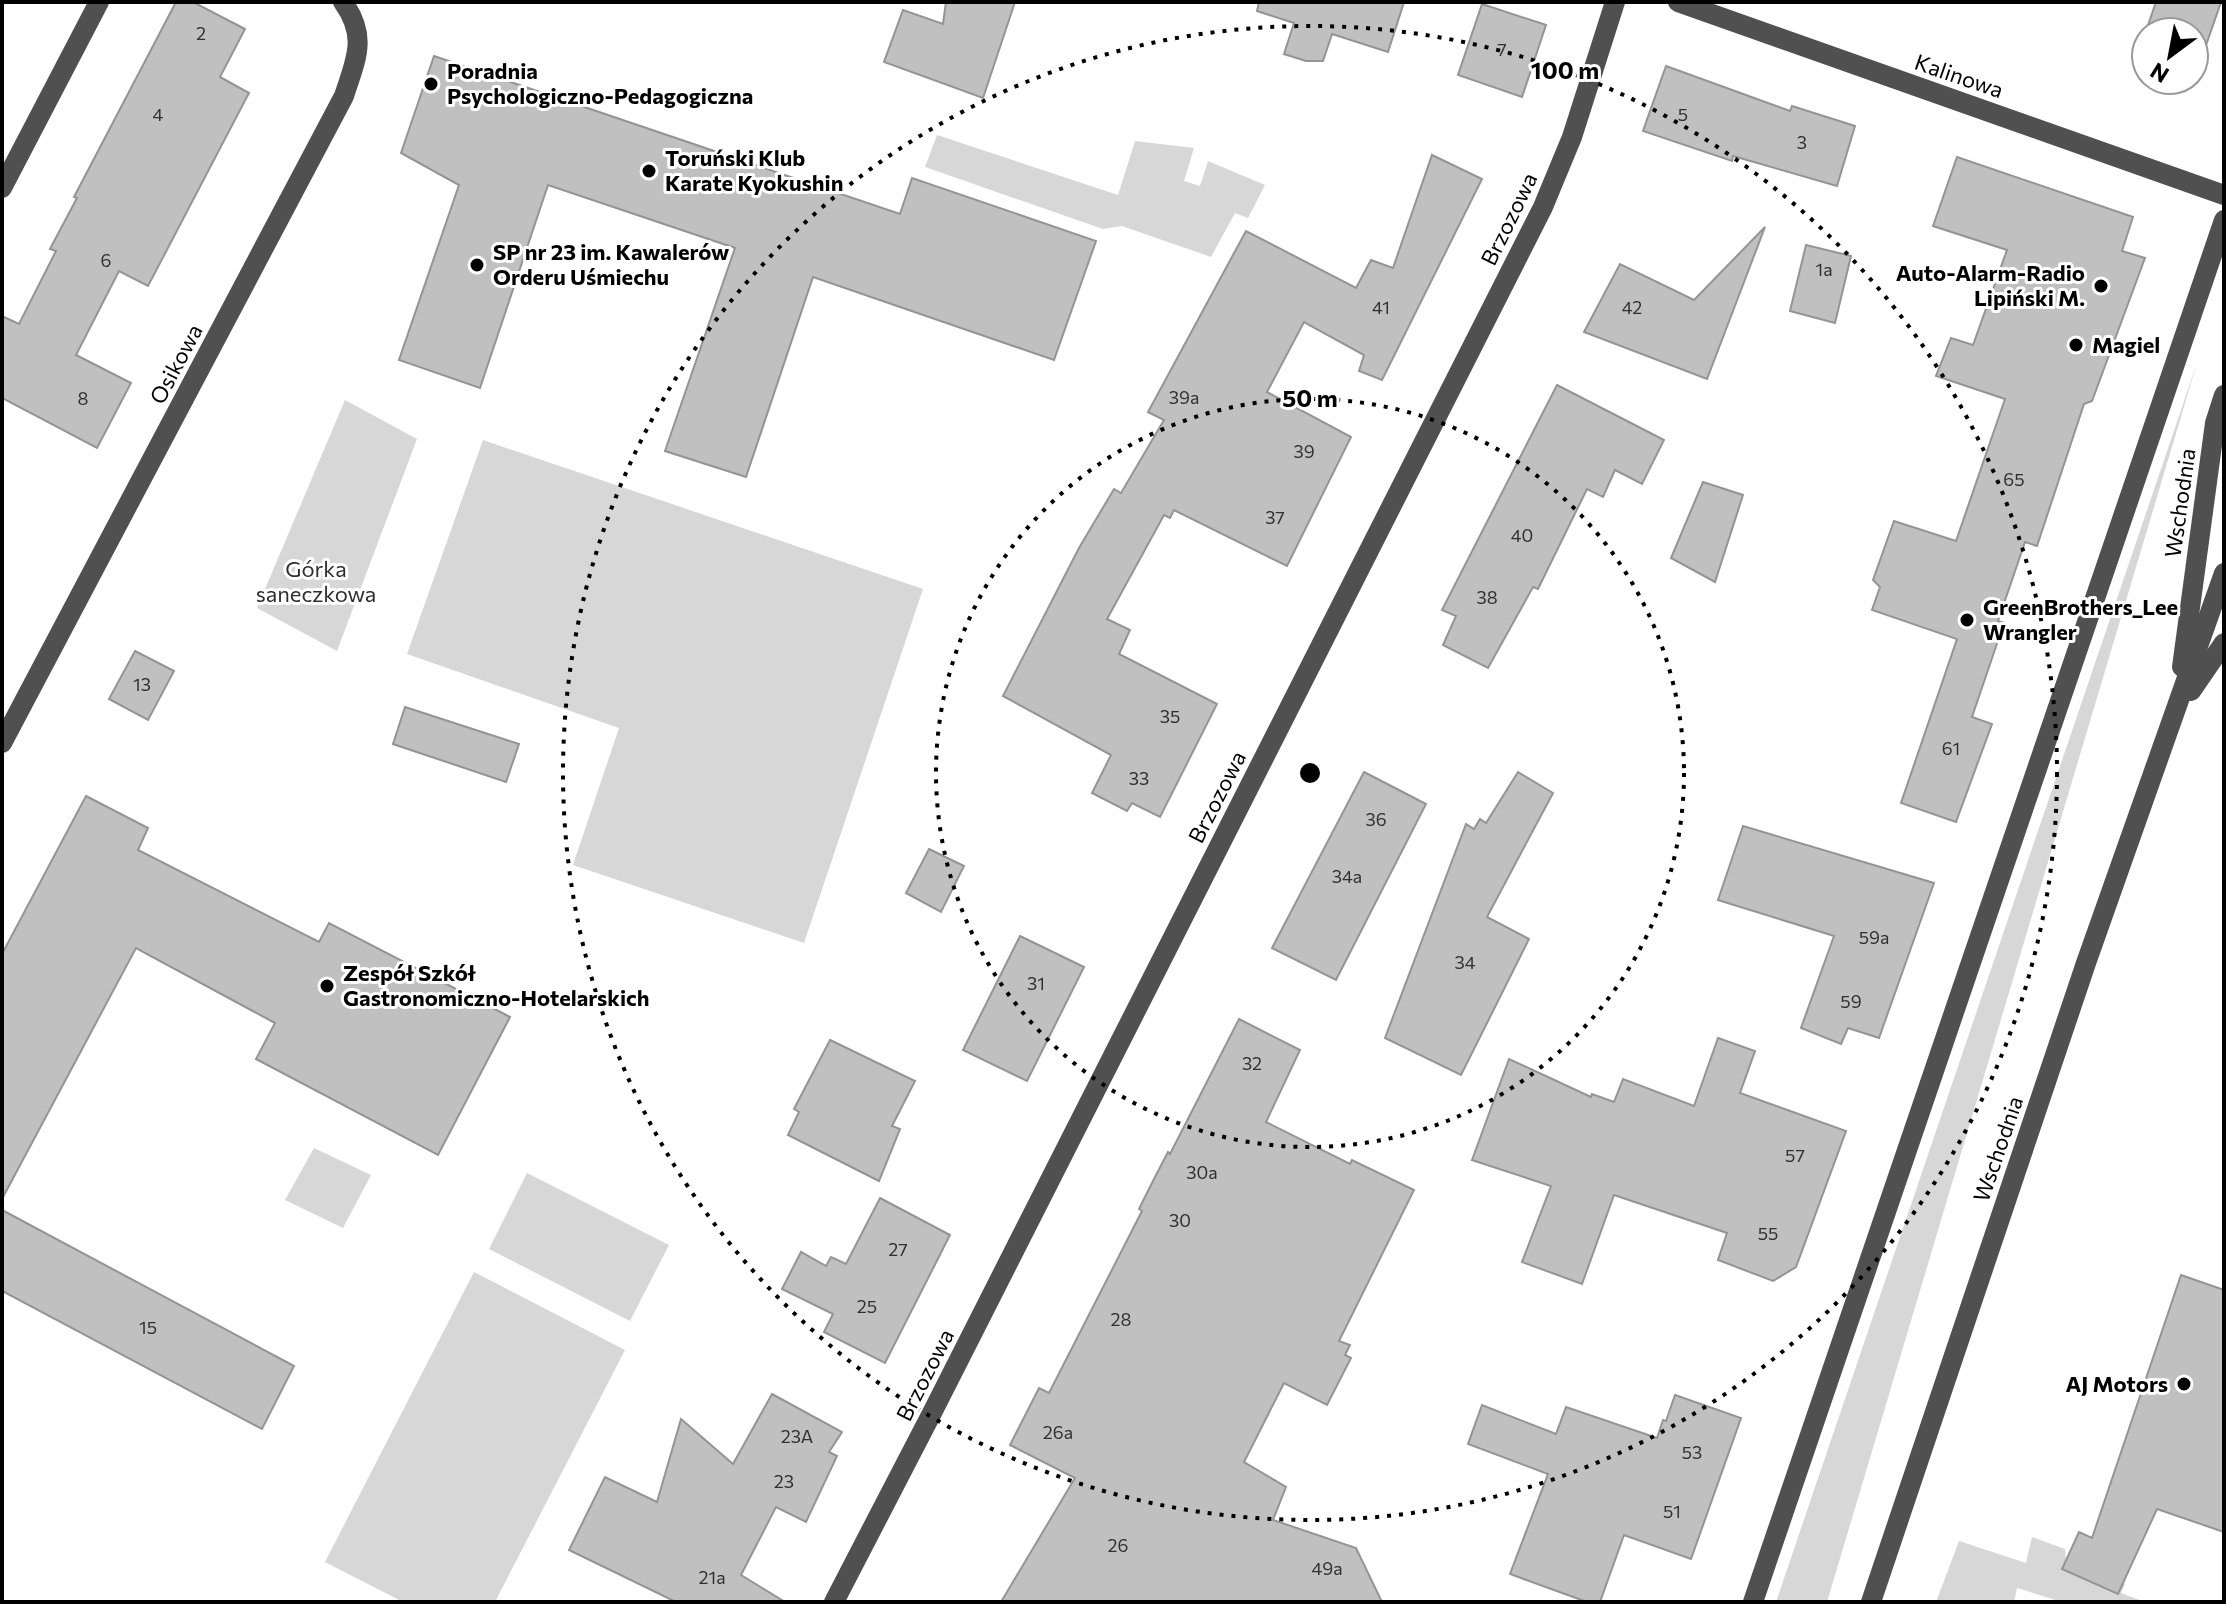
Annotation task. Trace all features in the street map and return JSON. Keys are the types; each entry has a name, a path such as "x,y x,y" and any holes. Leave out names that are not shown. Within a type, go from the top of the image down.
{"street":[{"path":"2,188 99,2"},
{"name":"Osikowa","path":"2,743 344,96 357,57 357,26 343,2"},
{"name":"Brzozowa","path":"834,1602 947,1385 1543,207 1572,137 1615,2"},
{"name":"Kalinowa","path":"1678,2 2224,195"},
{"path":"1753,1602 2224,220"},
{"name":"Wschodnia","path":"2175,714 2215,423 2224,395"},
{"name":"Wschodnia","path":"1871,1602 2081,978 2224,573"},
{"name":"Wschodnia","path":"2175,714 2224,643"}],"green space":[{"path":"937,135 1118,195 1135,141 1194,148 1184,181 1200,186 1208,161 1265,185 1248,218 1235,213 1211,257 1122,226 1103,229 925,167"},
{"path":"2197,363 1827,1602 1776,1602"},
{"name":"Górka saneczkowa","path":"345,400 417,439 337,651 257,608"},
{"path":"483,440 923,589 804,943 573,865 619,728 407,654"},
{"path":"314,1148 371,1175 343,1228 285,1200"},
{"path":"527,1173 669,1245 630,1321 489,1249"},
{"path":"474,1272 625,1350 495,1602 403,1602 325,1562"},
{"path":"2032,1537 2065,1549 2066,1562 2125,1584 2121,1593 2145,1602 2062,1602 2017,1588 2014,1602 1936,1602 1959,1541 2026,1563"}],"building":[{"path":"176,2 193,2 245,29 220,77 249,93 148,286 119,271 76,355 131,383 97,448 2,398 2,316 19,324 56,251 50,249 77,198 74,197"},
{"path":"946,2 1015,2 983,98 884,62 903,10 943,24"},
{"path":"1259,2 1404,2 1388,52 1332,34 1323,61 1306,61 1284,54 1294,23 1257,11"},
{"path":"2156,2 2221,2 2210,34 2210,16 2151,16"},
{"path":"1482,4 1546,25 1522,97 1458,75"},
{"name":"SP nr 23 im. Kawalerów Orderu Uśmiechu","path":"434,56 900,214 912,178 1096,241 1054,360 813,277 746,477 665,451 735,248 548,185 480,388 399,360 459,185 401,153"},
{"path":"1666,66 1790,111 1792,106 1855,126 1837,186 1733,156 1732,161 1643,131"},
{"path":"1432,155 1482,179 1382,380 1359,371 1364,355 1304,322 1267,392 1351,437 1287,566 1174,510 1170,518 1164,515 1107,619 1130,630 1119,654 1217,704 1160,817 1132,803 1127,811 1092,793 1111,755 1003,696 1079,548 1114,489 1121,493 1164,420 1148,412 1246,231 1356,288 1371,260 1393,268"},
{"path":"1957,157 2133,217 2122,251 2145,258 2092,401 2084,404 2037,546 2025,542 1998,621 2004,623 1972,717 1992,724 1956,822 1901,803 1957,639 1872,610 1880,587 1873,580 1894,521 1956,541 2005,399 1936,376 1951,338 1973,345 2007,250 1933,226"},
{"path":"1765,227 1707,379 1584,332 1620,264 1694,300"},
{"path":"1806,245 1851,256 1835,323 1790,311"},
{"path":"1557,385 1664,440 1642,484 1615,470 1603,497 1587,489 1538,589 1533,587 1488,668 1443,645 1456,616 1442,610"},
{"path":"1703,482 1743,495 1715,582 1671,558"},
{"path":"135,651 174,671 148,720 109,699"},
{"path":"405,707 519,744 506,782 393,744"},
{"path":"1364,772 1426,804 1336,980 1272,948"},
{"path":"1518,772 1553,793 1487,917 1529,939 1461,1075 1385,1038 1466,824 1474,829 1480,819 1486,823"},
{"name":"Zespół Szkół Gastronomiczno-Hotelarskich","path":"86,796 148,828 138,850 319,942 329,923 510,1017 438,1155 256,1059 275,1023 136,948 2,1199 2,954"},
{"path":"1743,826 1934,883 1879,1038 1848,1028 1841,1044 1801,1028 1834,936 1718,900"},
{"path":"929,849 964,866 941,912 906,893"},
{"path":"1020,936 1084,967 1027,1081 963,1050"},
{"path":"1239,1019 1300,1050 1266,1122 1350,1164 1352,1160 1414,1190 1339,1341 1350,1345 1345,1355 1351,1358 1327,1405 1284,1383 1244,1462 1286,1487 1273,1520 1356,1548 1382,1602 1001,1602 1075,1478 1010,1445 1039,1388 1049,1393 1142,1211 1139,1209 1155,1177 1168,1152 1170,1154"},
{"path":"1718,1038 1755,1051 1740,1093 1846,1131 1796,1267 1773,1281 1718,1260 1727,1233 1614,1195 1582,1284 1522,1262 1551,1186 1472,1160 1509,1059 1591,1097 1592,1094 1614,1102 1623,1079 1694,1106"},
{"path":"830,1040 915,1081 892,1126 900,1129 879,1181 788,1135 799,1112 794,1109"},
{"path":"880,1198 950,1235 885,1363 824,1332 833,1314 782,1289 801,1252 826,1266 831,1257 846,1264"},
{"path":"2,1210 294,1366 262,1429 2,1291"},
{"name":"AJ Motors","path":"2181,1275 2224,1290 2224,1532 2157,1509 2118,1594 2062,1569 2079,1532 2092,1538"},
{"path":"772,1394 842,1432 829,1452 837,1456 806,1522 776,1507 741,1575 785,1602 676,1602 569,1550 605,1477 657,1502 681,1419 733,1464"},
{"path":"1675,1395 1741,1418 1691,1559 1624,1535 1600,1602 1587,1602 1510,1574 1548,1474 1468,1444 1482,1405 1556,1434 1566,1407 1657,1438"}],"place":[{"name":"Poradnia Psychologiczno-Pedagogiczna","path":"431,84"},
{"name":"Toruński Klub Karate Kyokushin","path":"649,171"},
{"name":"SP nr 23 im. Kawalerów Orderu Uśmiechu","path":"477,265"},
{"name":"Auto-Alarm-Radio Lipiński M.","path":"2101,286"},
{"name":"Magiel","path":"2076,345"},
{"name":"GreenBrothers_Lee Wrangler","path":"1967,620"},
{"name":"Zespół Szkół Gastronomiczno-Hotelarskich","path":"327,986"},
{"name":"AJ Motors","path":"2184,1384"}]}
